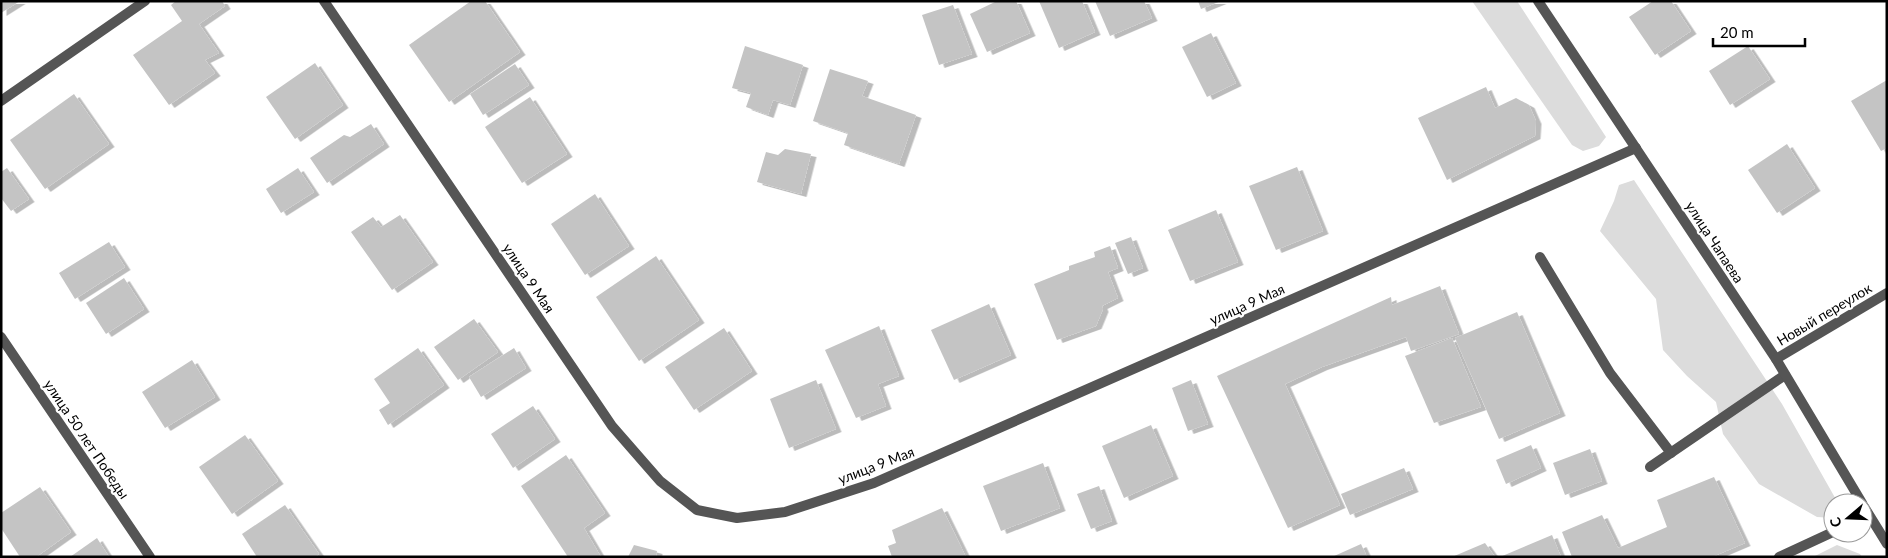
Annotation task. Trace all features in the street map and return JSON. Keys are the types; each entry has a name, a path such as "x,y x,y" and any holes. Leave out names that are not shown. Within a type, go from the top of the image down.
{"street":[{"path":"1,101 145,1"},
{"name":"улица 9 Мая","path":"324,1 612,426 660,481 697,510 737,518 785,512 874,483 1636,148"},
{"name":"улица Чапаева","path":"1538,1 1776,359 1855,493"},
{"path":"1540,257 1610,373 1671,453"},
{"name":"Новый переулок","path":"1776,359 1887,293"},
{"name":"улица 50 лет Победы","path":"1,337 150,557"},
{"path":"1650,468 1785,375"},
{"name":"улица Чапаева","path":"1873,526 1887,544"},
{"path":"1779,557 1823,537"}],"shaded area":[{"path":"1472,1 1517,1 1606,137 1599,146 1583,151 1572,145"},
{"path":"1634,180 1782,404 1832,493 1823,493 1823,517 1817,517 1759,484 1723,434 1716,402 1687,376 1663,350 1656,299 1600,231 1619,185"},
{"path":"1837,545 1860,554 1862,557 1813,557"}],"building":[{"path":"1,1 20,1 1,13"},
{"path":"176,1 222,1 225,6 199,24 219,53 205,60 215,73 169,105 133,55 182,21 171,5"},
{"path":"471,1 485,1 520,52 449,102 409,45"},
{"path":"997,1 1016,1 1030,33 987,52 970,14"},
{"path":"1039,1 1082,1 1095,32 1059,48"},
{"path":"1095,1 1144,1 1152,18 1110,36"},
{"path":"1198,1 1221,1 1201,9"},
{"path":"1653,1 1671,1 1691,31 1655,55 1629,17"},
{"path":"953,5 972,54 939,65 922,15"},
{"path":"1211,33 1236,83 1207,97 1182,47"},
{"path":"745,46 803,65 790,105 773,100 768,115 746,107 751,93 732,88"},
{"path":"1748,46 1770,79 1730,105 1709,71"},
{"path":"315,63 343,105 295,139 266,97"},
{"path":"515,64 529,85 483,115 470,94"},
{"path":"830,69 868,81 862,96 916,115 899,164 844,145 848,133 813,121"},
{"path":"1887,80 1887,148 1881,151 1851,101"},
{"path":"1486,87 1495,108 1516,98 1529,105 1536,121 1535,136 1447,180 1418,118"},
{"path":"74,94 109,144 45,189 10,140"},
{"path":"530,97 567,154 522,183 485,127"},
{"path":"371,124 384,144 327,183 310,158 344,135 350,137"},
{"path":"1787,144 1815,188 1777,213 1748,170"},
{"path":"785,149 811,154 801,194 757,182 766,152 778,155"},
{"path":"1297,167 1323,231 1276,250 1249,186"},
{"path":"7,168 29,199 11,211 1,198 1,172"},
{"path":"298,168 314,192 281,213 266,189"},
{"path":"595,194 629,246 585,275 551,224"},
{"path":"1216,210 1238,262 1190,281 1168,230"},
{"path":"400,215 433,262 392,290 351,232 373,217 381,227"},
{"path":"1131,237 1143,268 1128,274 1115,243"},
{"path":"109,242 125,267 75,299 59,273"},
{"path":"1110,246 1118,268 1108,272 1118,298 1102,306 1103,309 1096,326 1057,340 1034,284 1069,270 1069,266 1095,257 1094,252"},
{"path":"656,256 699,320 639,361 596,297"},
{"path":"124,278 144,309 106,334 86,303"},
{"path":"1440,286 1459,334 1411,351 1406,337 1322,367 1285,384 1340,505 1288,528 1217,376 1391,297 1392,305"},
{"path":"989,304 1011,355 954,380 931,330"},
{"path":"1517,312 1560,413 1499,439 1455,338"},
{"path":"474,319 498,352 458,380 434,347"},
{"path":"879,326 899,376 878,384 886,406 856,418 825,350"},
{"path":"724,328 752,371 694,410 665,367"},
{"path":"1452,338 1481,407 1434,423 1405,356"},
{"path":"418,348 444,385 388,425 379,410 390,403 374,379"},
{"path":"514,348 526,368 481,397 469,377"},
{"path":"192,360 215,397 165,428 142,392"},
{"path":"816,380 836,429 789,448 770,399"},
{"path":"1191,380 1208,424 1188,431 1172,388"},
{"path":"533,406 555,439 513,468 491,434"},
{"path":"1151,425 1173,476 1124,498 1102,446"},
{"path":"245,435 278,481 232,514 199,467"},
{"path":"1531,445 1541,468 1506,484 1496,460"},
{"path":"1590,449 1602,481 1565,495 1553,463"},
{"path":"566,455 605,513 584,528 601,557 568,557 521,486"},
{"path":"1043,463 1060,508 1001,531 983,486"},
{"path":"1404,468 1413,489 1350,515 1341,494"},
{"path":"1714,477 1745,543 1712,557 1572,557 1562,532 1602,515 1618,548 1667,527 1657,500"},
{"path":"1099,486 1112,521 1091,529 1077,494"},
{"path":"40,487 71,532 36,557 20,557 1,528 1,513"},
{"path":"285,505 319,554 315,557 257,557 242,534"},
{"path":"942,508 966,557 892,557 888,546 896,543 892,530"},
{"path":"1552,535 1561,557 1500,557"},
{"path":"97,538 109,557 70,557"},
{"path":"1485,543 1495,557 1452,557"},
{"path":"1361,544 1367,557 1332,557"},
{"path":"634,545 657,551 656,557 628,557"}]}
